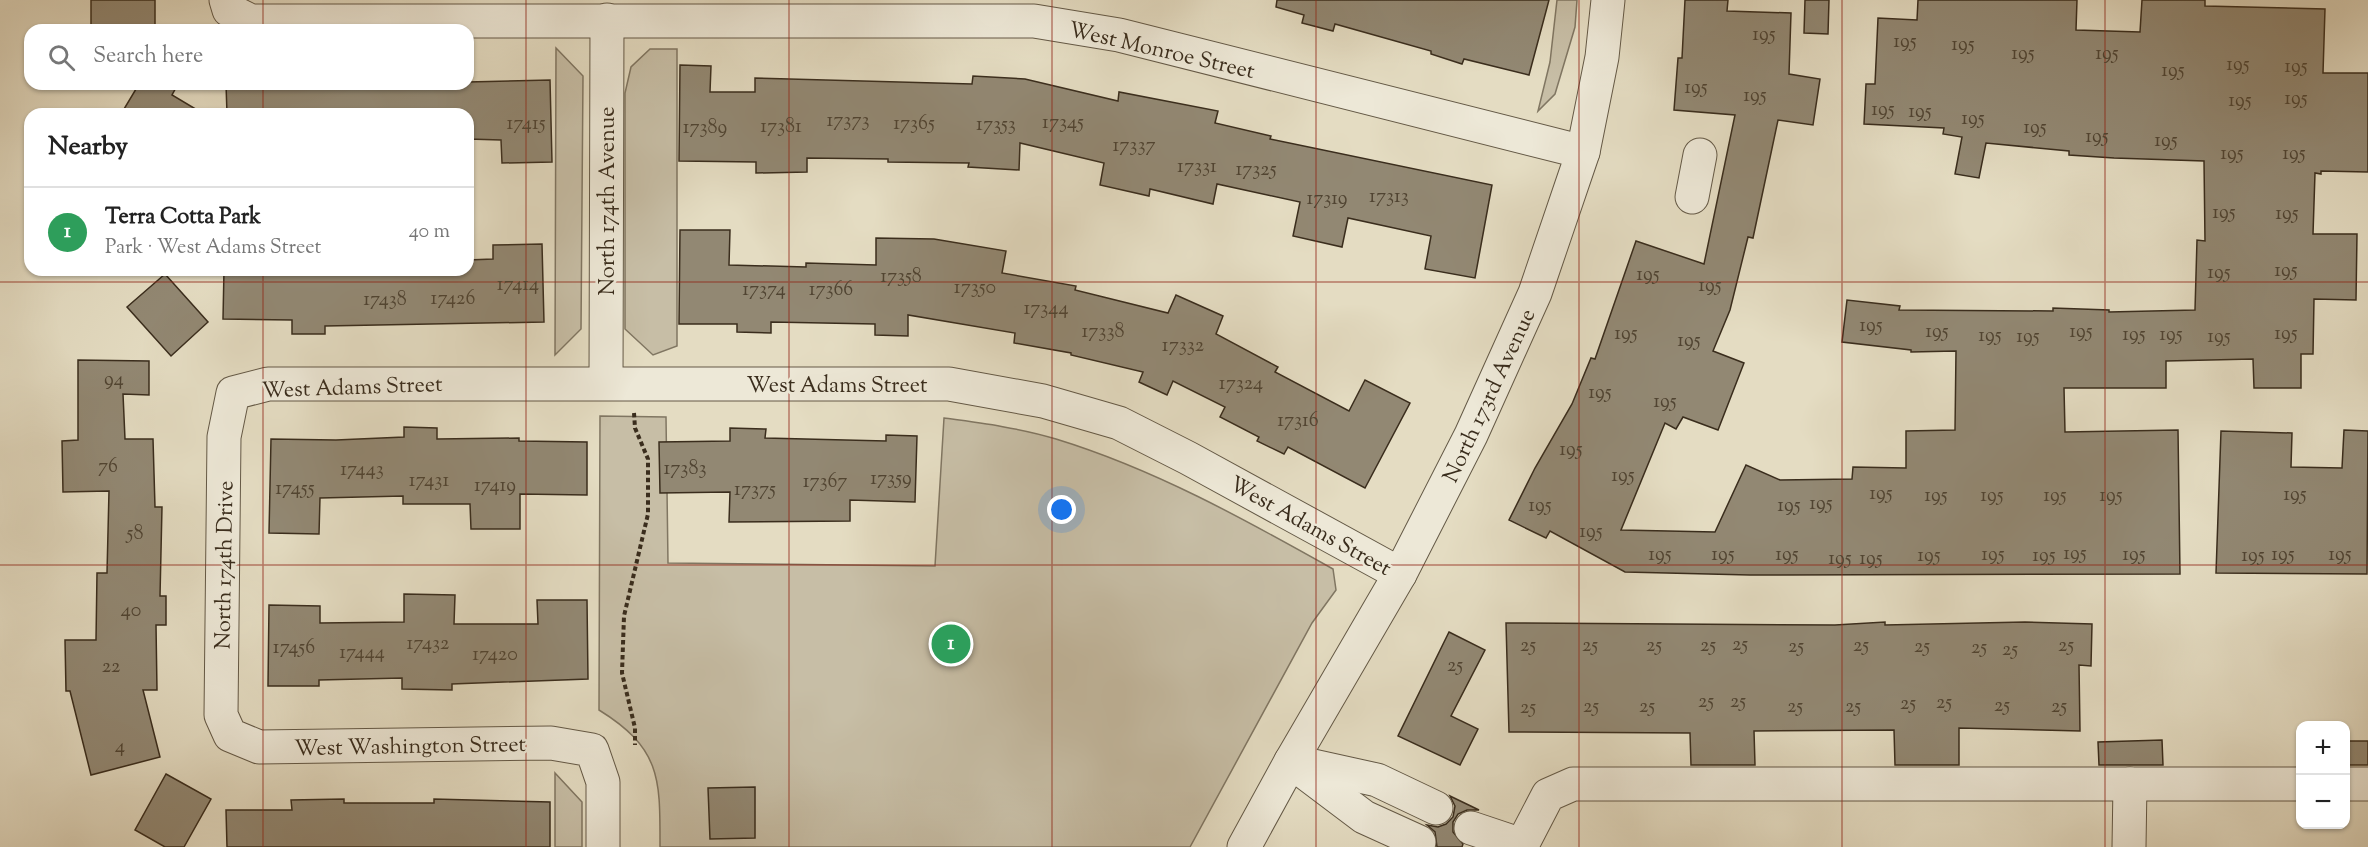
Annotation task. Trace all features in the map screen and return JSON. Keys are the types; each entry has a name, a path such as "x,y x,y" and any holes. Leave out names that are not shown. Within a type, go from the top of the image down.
{"street":[{"name":"North 173rd Avenue","path":"1244,847 1291,761 1401,574 1472,435 1535,293 1583,152 1602,57 1608,0"},
{"name":"West Monroe Street","path":"227,5 251,21 607,20 1034,11 1119,35 1583,152"},
{"name":"North 174th Avenue","path":"606,382 607,20"},
{"path":"1692,197 1700,155"},
{"name":"West Adams Street","path":"233,393 268,384 606,382 949,384 1043,401 1119,423 1401,574"},
{"name":"North 174th Drive","path":"230,735 221,715 224,437 233,393"},
{"name":"West Washington Street","path":"230,735 259,747 551,743 592,750 603,782 603,847"},
{"path":"1291,761 1377,780 1436,808"},
{"path":"1291,761 1364,817 1419,842"},
{"path":"1471,828 1522,846 1548,795 1574,784 2296,784"},
{"path":"2130,784 2130,847"},
{"path":"2350,784 2368,784"}],"path":[{"path":"634,413 635,428 648,459 648,514 624,616 622,672 635,728 635,745"}],"shaded area":[{"path":"1557,0 1577,0 1575,27 1555,94 1538,111 1550,62"},
{"path":"556,48 583,76 581,329 555,355"},
{"path":"650,49 677,49 677,346 653,355 625,329 625,93 631,67"},
{"path":"600,416 666,417 668,563 935,566 944,418 1042,435 1092,451 1163,480 1232,514 1333,569 1336,590 1312,623 1190,847 660,847 659,803 653,768 635,738 620,724 599,710"},
{"path":"555,773 582,802 582,847 555,847"}],"building":[{"path":"91,0 155,0 155,24 91,24"},
{"path":"1277,0 1549,0 1529,75 1464,59 1462,64 1431,54 1431,51 1335,24 1333,31 1302,23 1304,15 1276,7"},
{"path":"1685,0 1728,0 1727,11 1791,13 1789,74 1820,79 1813,125 1778,120 1753,238 1748,237 1730,310 1713,351 1744,363 1718,430 1683,417 1676,429 1665,423 1621,530 1715,532 1746,465 1780,480 1852,479 1853,467 1906,468 1906,431 1955,430 1956,351 1911,352 1911,350 1842,342 1847,300 1900,306 1899,310 2053,311 2053,308 2109,310 2109,312 2195,310 2197,240 2205,241 2204,161 2069,155 2069,151 1986,143 1979,178 1955,174 1962,137 1943,134 1944,128 1864,124 1866,84 1875,84 1878,18 1917,20 1918,0 2077,0 2076,30 2140,32 2142,0 2205,0 2205,6 2325,9 2323,73 2368,73 2368,172 2321,171 2321,174 2315,173 2313,234 2357,234 2356,300 2314,299 2313,354 2301,354 2301,388 2254,388 2253,359 2166,361 2166,388 2064,388 2065,432 2178,430 2180,574 1750,575 1625,572 1550,531 1546,538 1509,520 1535,468 1572,404 1591,358 1595,359 1636,241 1704,264 1735,115 1674,110 1678,58 1682,58"},
{"path":"1805,0 1829,0 1828,34 1804,33"},
{"path":"680,65 711,66 710,92 755,92 755,78 972,84 973,76 1025,79 1118,101 1119,92 1218,111 1215,123 1271,136 1270,139 1492,185 1475,278 1425,269 1431,236 1348,218 1342,247 1293,236 1300,202 1217,184 1213,204 1150,189 1149,196 1100,185 1104,163 1020,143 1019,170 968,167 969,163 807,158 807,172 756,173 756,162 679,161"},
{"path":"550,80 552,162 502,163 501,140 474,139 474,108 227,108 226,90 474,90 474,82"},
{"path":"135,90 175,90 172,95 194,108 125,108"},
{"path":"680,230 730,230 729,265 806,267 806,263 876,265 876,238 934,239 1006,251 1002,273 1076,286 1075,290 1168,313 1176,295 1223,316 1216,334 1278,367 1275,372 1349,411 1365,380 1410,403 1365,488 1288,447 1284,454 1257,441 1259,437 1220,417 1225,407 1173,381 1167,395 1139,382 1143,372 1071,355 1071,353 1014,343 1015,333 908,315 908,336 875,335 875,324 771,322 771,333 737,332 737,324 679,324"},
{"path":"542,244 544,322 325,326 325,334 292,334 292,320 223,319 224,276 474,276 474,260 493,259 493,245"},
{"path":"163,276 167,276 208,322 171,356 127,307"},
{"path":"78,360 149,361 149,395 123,394 125,439 153,439 155,507 162,507 160,596 166,596 166,625 156,625 157,690 143,690 160,757 91,775 70,691 66,691 65,640 96,640 97,573 107,573 109,491 63,492 62,441 78,440"},
{"path":"404,427 437,428 437,439 519,438 519,441 587,442 587,495 520,494 520,529 471,529 470,504 403,504 403,496 320,498 319,534 269,533 271,439 336,440 404,437"},
{"path":"730,428 766,429 765,438 886,441 886,435 917,436 915,502 850,500 850,521 729,522 730,492 660,493 659,442 730,441"},
{"path":"2344,430 2368,431 2367,574 2216,573 2221,431 2292,433 2291,467 2342,468"},
{"path":"404,594 455,595 454,624 538,624 537,600 587,600 588,679 452,684 452,690 402,689 402,678 319,680 319,686 268,686 269,605 320,606 320,623 404,622"},
{"path":"1885,622 1885,625 2025,622 2092,624 2091,666 2079,665 2080,731 1959,728 1959,765 1895,765 1894,730 1754,731 1755,765 1691,765 1690,733 1509,732 1506,623 1835,625"},
{"path":"1449,632 1485,650 1451,716 1478,729 1460,765 1398,736"},
{"path":"2162,740 2163,765 2099,765 2098,742"},
{"path":"2350,741 2368,741 2368,765 2350,765"},
{"path":"166,774 211,799 184,847 165,847 135,830"},
{"path":"755,787 755,838 710,839 708,788"},
{"path":"1450,796 1479,810 1467,810 1458,814 1453,822 1453,832 1463,844 1462,847 1437,847 1435,832 1427,825 1438,827 1446,824 1453,817 1455,806"},
{"path":"344,799 344,803 434,803 434,799 550,802 550,847 227,847 226,810 292,810 291,800"}],"place":[{"name":"Terra Cotta Park","path":"951,644"}]}
